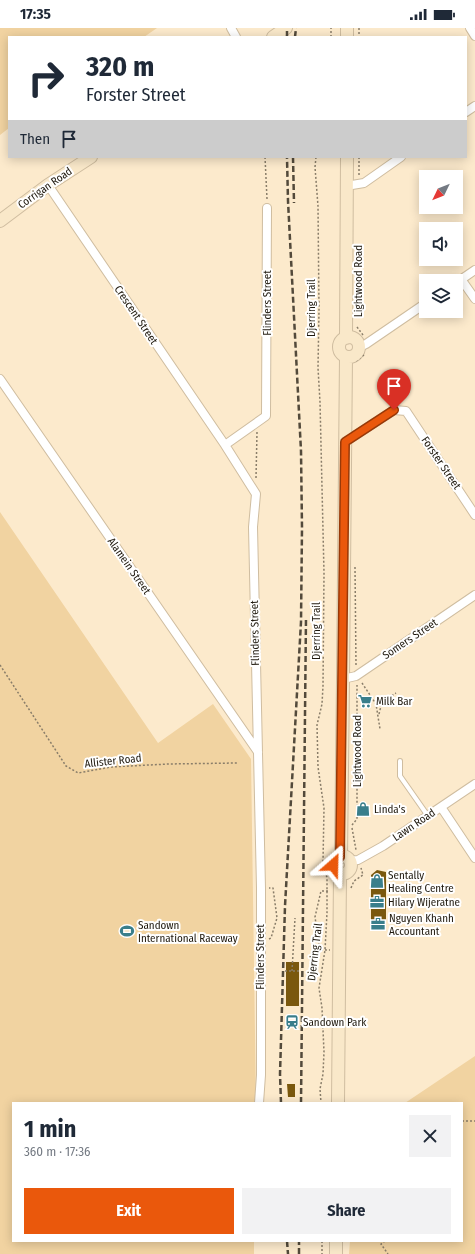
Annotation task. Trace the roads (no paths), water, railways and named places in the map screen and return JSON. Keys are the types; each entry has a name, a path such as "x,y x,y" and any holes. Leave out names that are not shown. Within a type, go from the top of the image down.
{"main road":[{"path":"274,36 286,28"},
{"name":"Corrigan Road","path":"1,218 89,158"},
{"name":"Lightwood Road","path":"345,859 345,442 351,360 343,355 339,349 341,342 346,338 352,185 346,158"},
{"path":"346,338 352,337 363,346 351,360"},
{"path":"338,1102 340,874 346,874 350,870 345,859"},
{"path":"336,1242 336,1254"}],"street":[{"path":"470,28 475,36"},
{"path":"352,185 364,183 400,158"},
{"name":"Crescent Street","path":"48,185 225,445"},
{"name":"Flinders Street","path":"259,1102 261,888 253,527 256,494 225,445 266,416 267,208"},
{"path":"463,278 475,270"},
{"path":"463,286 475,299"},
{"path":"363,346 419,308"},
{"name":"Alamein Street","path":"0,379 258,752"},
{"name":"Forster Street","path":"345,442 394,410 406,411 475,514"},
{"name":"Somers Street","path":"344,679 356,676 475,595"},
{"name":"Lawn Road","path":"345,859 358,860 383,846 475,784"},
{"path":"441,807 475,858"}],"lane":[{"path":"400,761 400,776 428,816"}],"railway":[{"path":"287,28 287,36"},
{"path":"295,36 296,28"},
{"path":"281,1102 280,1074 285,906 301,622 302,528 301,451 287,158"},
{"path":"293,158 294,203"},
{"path":"301,1102 306,617"},
{"path":"287,1242 288,1254"},
{"path":"299,1242 299,1254"}],"place":[{"name":"Milk Bar","path":"365,701"},
{"name":"Linda's","path":"363,809"},
{"name":"Sentally Healing Centre","path":"377,881"},
{"name":"Hilary Wijeratne","path":"377,902"},
{"name":"Nguyen Khanh Accountant","path":"378,924"},
{"name":"Sandown International Raceway","path":"127,931"},
{"name":"Sandown Park","path":"292,1022"}]}
